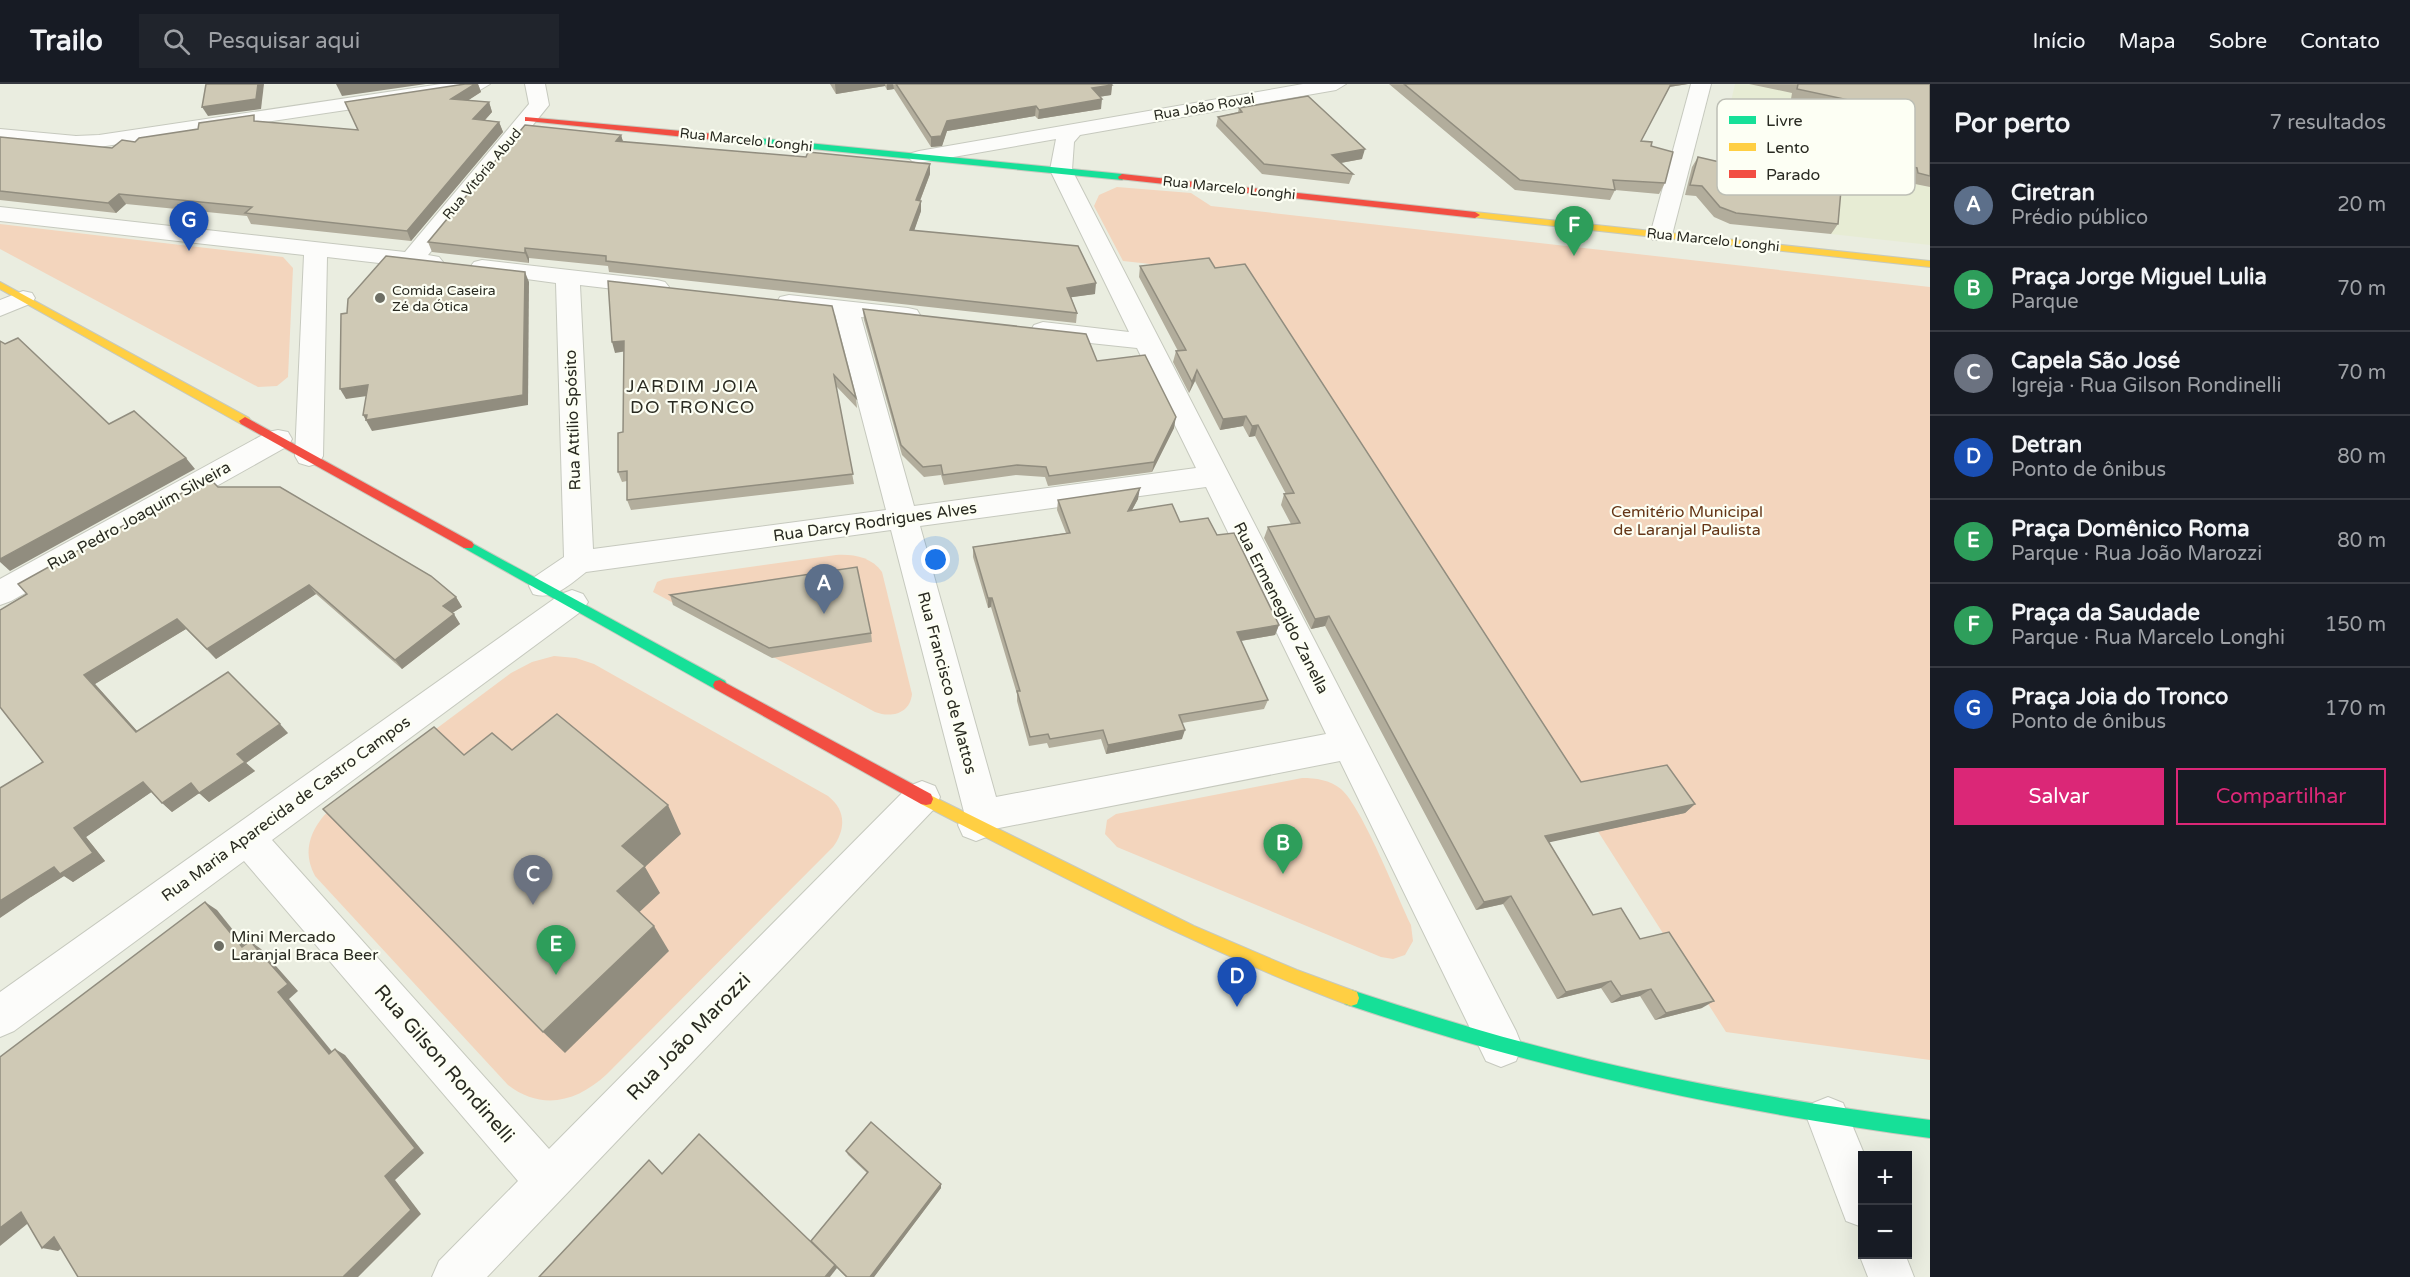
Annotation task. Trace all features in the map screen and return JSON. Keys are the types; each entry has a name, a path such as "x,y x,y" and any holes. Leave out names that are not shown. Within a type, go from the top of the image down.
{"street":[{"path":"0,135 87,142 298,102 480,84"},
{"name":"Rua Vitória Abud","path":"411,260 539,105 536,84"},
{"name":"Rua João Rovai","path":"919,157 1336,84"},
{"path":"1661,235 1701,84"},
{"name":"Rua Marcelo Longhi","path":"528,118 1061,170 1930,264"},
{"path":"1061,170 1064,142 1073,130"},
{"name":"Rua Ermenegildo Zanella","path":"1061,170 1501,1046"},
{"path":"0,214 683,290"},
{"path":"309,456 316,249"},
{"name":"Rua Attílio Spósito","path":"568,277 579,562"},
{"path":"0,285 922,798 980,820 1145,911 1256,961 1333,991 1501,1046 1591,1072 1828,1118 1930,1129"},
{"path":"0,309 24,298"},
{"path":"765,299 926,317"},
{"name":"Rua Francisco de Mattos","path":"846,308 980,820"},
{"path":"1018,327 1145,341"},
{"name":"Rua Pedro Joaquim Silveira","path":"0,593 278,439"},
{"name":"Rua Darcy Rodrigues Alves","path":"558,594 579,562 1214,476"},
{"name":"Rua Maria Aparecida de Castro Campos","path":"0,1017 247,838 558,594"},
{"path":"980,820 1350,744"},
{"name":"Rua João Marozzi","path":"455,1277 922,798"},
{"name":"Rua Gilson Rondinelli","path":"247,838 548,1182"},
{"path":"1828,1118 1858,1193"},
{"path":"1884,1259 1891,1277"}],"shaded area":[{"path":"1735,84 1930,84 1930,245 1831,234 1834,195 1915,195 1915,99 1732,99"}],"green space":[{"name":"Cemitério Municipal de Laranjal Paulista","path":"1117,187 1191,193 1211,206 1930,287 1930,1060 1726,1032 1242,274 1123,261 1094,206 1099,195"},
{"path":"0,224 283,257 293,268 288,377 277,386 258,387 0,249"},
{"path":"836,555 862,558 873,563 882,572 912,694 908,706 899,713 887,715 875,712 653,592 657,582 664,579"},
{"path":"554,656 576,658 594,664 828,796 838,807 842,827 833,847 607,1074 596,1084 571,1097 546,1100 521,1093 508,1085 315,876 310,865 309,845 316,826 338,802 511,673 532,662"},
{"path":"1302,778 1323,780 1337,786 1359,814 1411,925 1413,941 1405,955 1393,959 1381,957 1117,847 1105,834 1107,820 1116,814"}],"building":[{"path":"206,84 258,84 256,99 202,107"},
{"path":"475,84 451,99 489,102 473,119 499,122 407,231 245,213 252,207 119,194 108,203 0,191 0,137 112,148 122,140 135,142 139,138 198,129 199,123 254,115 254,121 358,130 345,102"},
{"path":"896,84 1112,85 1092,88 1102,99 1039,110 1036,106 947,121 941,136 931,137"},
{"path":"1404,84 1671,84 1641,141 1652,142 1651,146 1673,152 1665,183 1613,180 1615,190 1520,180"},
{"path":"1798,84 1930,84 1930,176 1918,173 1915,168 1915,99 1844,99 1797,89"},
{"path":"1308,96 1365,149 1332,155 1353,174 1264,164 1218,117 1242,112 1239,108"},
{"path":"525,125 621,135 616,141 806,157 808,152 930,164 916,200 921,201 910,230 1078,246 1096,283 1067,288 1077,313 606,261 606,256 525,248 525,253 428,242"},
{"path":"1698,157 1717,161 1717,195 1841,195 1838,224 1736,213 1720,207 1702,186 1690,185"},
{"path":"386,256 525,272 523,395 366,420 367,415 363,415 368,385 340,389 341,314 347,313 348,299"},
{"path":"1209,258 1215,268 1245,264 1581,782 1667,765 1695,804 1545,836 1593,915 1621,908 1640,939 1669,932 1714,1001 1666,1013 1651,989 1621,996 1611,981 1566,992 1511,896 1484,902 1329,616 1315,619 1268,527 1300,523 1284,494 1294,493 1258,425 1252,426 1246,416 1223,419 1197,370 1192,382 1176,351 1186,350 1140,266"},
{"path":"608,281 832,306 856,398 834,375 853,474 627,500 627,471 618,472 618,433 623,432 624,341 612,342"},
{"path":"863,309 1086,334 1097,361 1145,355 1176,417 1154,462 1049,476 1046,467 1017,465 943,475 941,465 923,467 901,445"},
{"path":"18,338 109,424 134,411 186,458 0,559 0,341 5,344"},
{"path":"209,478 218,487 280,487 431,576 456,597 443,606 454,614 395,660 309,585 207,649 177,619 84,675 136,732 228,672 280,724 237,754 245,762 199,793 191,783 162,803 143,782 74,828 93,853 60,874 54,867 0,901 0,788 43,762 0,707 0,610 27,594 18,584"},
{"path":"1140,488 1128,511 1172,504 1180,522 1208,518 1217,535 1234,533 1279,625 1237,632 1268,700 1179,715 1185,730 1108,745 1103,730 1050,739 1048,734 1030,737 1017,691 1020,691 992,598 988,598 973,547 1070,533 1058,500"},
{"path":"857,567 871,633 769,648 670,595"},
{"path":"557,714 668,805 622,846 645,866 617,891 654,926 543,1032 323,809 434,727 464,755 492,733 512,750"},
{"path":"205,902 242,947 250,941 288,984 278,992 329,1054 335,1049 415,1148 385,1176 411,1210 343,1277 78,1277 54,1237 42,1248 21,1212 0,1228 0,1057"},
{"path":"871,1122 941,1184 870,1277 847,1277 811,1241 868,1172 846,1151"},
{"path":"699,1134 835,1265 825,1277 539,1277 649,1160 662,1174"}],"traffic: fast":[{"path":"715,137 1122,177"},
{"path":"468,545 720,685"},
{"path":"1351,998 1493,1043 1637,1079 1783,1108 1930,1129"}],"traffic: slow":[{"path":"1475,215 1930,264"},
{"path":"0,285 245,421"},
{"path":"926,799 1083,880 1189,931 1242,955 1351,998"}],"traffic: jam":[{"path":"528,119 715,137"},
{"path":"1122,177 1475,215"},
{"path":"245,421 468,545"},
{"path":"720,685 926,799"}],"place":[{"name":"Praça Joia do Tronco","path":"189,251"},
{"name":"Praça da Saudade","path":"1574,256"},
{"name":"Comida Caseira Zé da Ótica","path":"380,298"},
{"name":"Ciretran","path":"824,614"},
{"name":"Praça Jorge Miguel Lulia","path":"1283,874"},
{"name":"Capela São José","path":"533,905"},
{"name":"Mini Mercado Laranjal Braca Beer","path":"219,946"},
{"name":"Praça Domênico Roma","path":"556,975"},
{"name":"Detran","path":"1237,1007"}],"district":[{"name":"JARDIM JOIA DO TRONCO","path":"693,396"}]}
